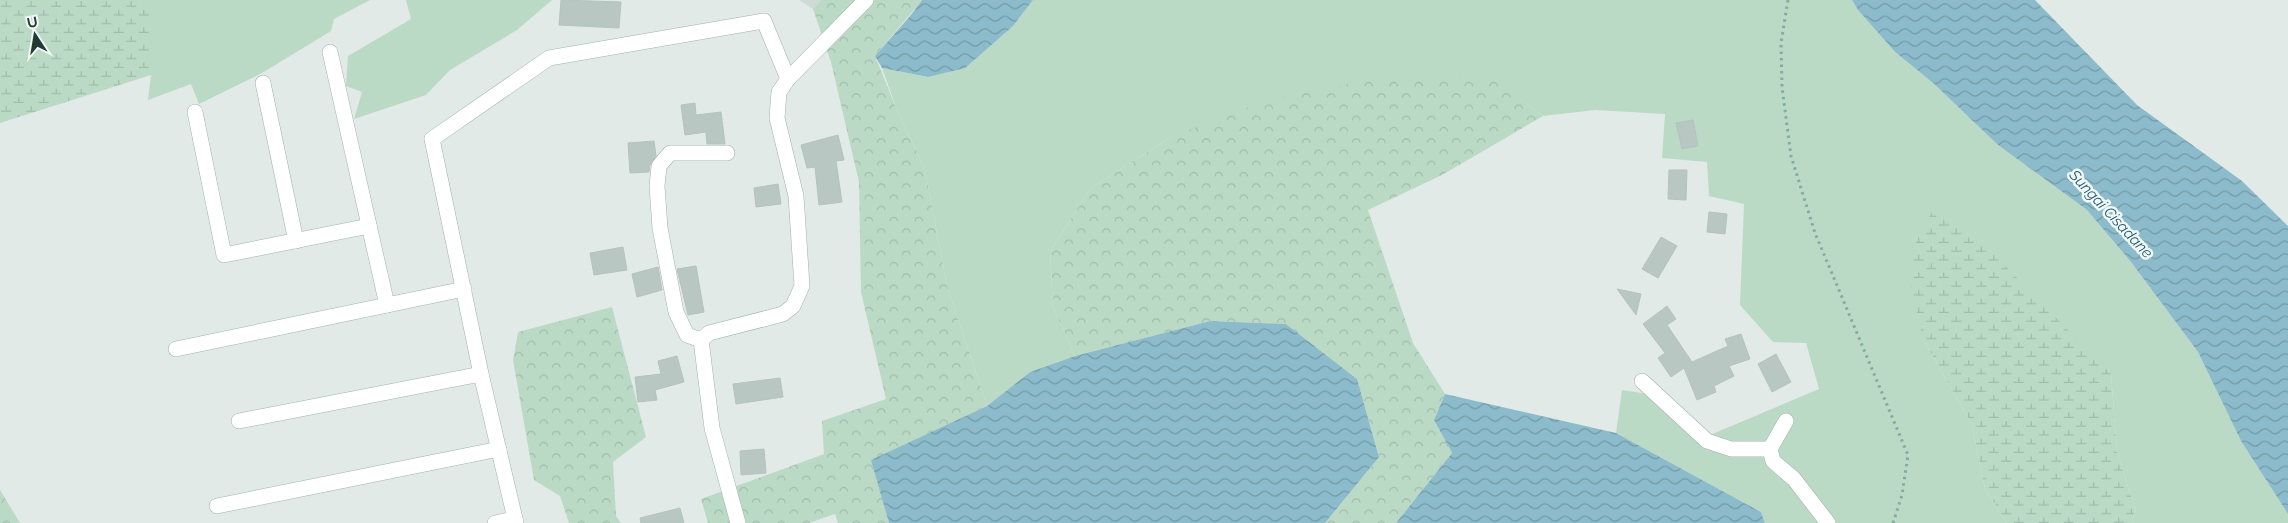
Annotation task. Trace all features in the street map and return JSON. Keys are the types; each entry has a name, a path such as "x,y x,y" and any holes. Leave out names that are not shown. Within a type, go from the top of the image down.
{"street":[{"path":"701,340 709,333 783,314 792,306 802,286 796,196 776,118 779,92 788,79 827,42 866,0"},
{"path":"495,523 516,521 481,374 432,139 549,58 764,21 788,79"},
{"path":"330,52 387,305"},
{"path":"263,83 296,241"},
{"path":"195,112 224,255 369,226"},
{"path":"701,340 687,335 676,312 660,228 657,186 659,166 670,153 727,153"},
{"path":"176,349 464,289"},
{"path":"701,340 712,428 738,523"},
{"path":"239,421 481,374"},
{"path":"1642,382 1707,441 1731,449 1770,449"},
{"path":"1786,421 1770,449 1773,461 1794,479 1828,523"},
{"path":"217,506 499,448"}],"path":[{"path":"1788,0 1781,44 1782,87 1792,156 1815,233 1908,455 1902,495 1893,523"}],"shaded area":[{"path":"799,0 821,0 813,9"}],"green space":[{"path":"0,0 151,0 151,75 0,123"},
{"path":"151,0 370,0 334,19 331,31 262,73 199,104 191,84 148,100 151,75"},
{"path":"406,0 552,0 517,30 450,70 426,95 354,119 362,92 346,86 348,56 411,19"},
{"path":"821,0 922,0 875,56 897,110 925,170 947,286 987,406 872,460 889,523 838,523 835,514 809,523 708,523 701,499 824,454 822,421 886,399 861,292 859,182 831,62 813,9"},
{"path":"1033,0 1852,0 1858,10 1895,52 1932,82 1998,145 2087,210 2131,262 2198,352 2241,441 2288,514 2288,523 2132,523 2135,509 2117,451 2111,374 1923,339 1972,425 1985,489 2007,523 1765,523 1761,512 1616,433 1622,390 1667,397 1710,435 1819,389 1806,343 1773,342 1740,305 1744,204 1709,196 1707,162 1662,158 1665,114 1595,110 1543,116 1487,75 1171,137 1091,188 1050,251 1053,307 1075,356 1030,372 987,406 947,286 925,170 897,110 882,68 928,77 1013,26"},
{"path":"1393,75 1488,75 1543,116 1442,175 1368,210 1413,343 1445,394 1434,420 1452,453 1396,523 1325,523 1379,457 1357,379 1286,324 1210,321 1075,356 1053,307 1050,251 1091,188 1171,137 1262,102"},
{"path":"1934,209 1970,230 2111,374 2117,451 2135,509 2132,523 2007,523 1985,489 1972,425 1923,339 1910,283 1917,236"},
{"path":"612,307 646,437 613,462 616,516 621,523 569,523 560,496 534,480 513,360 518,332"},
{"path":"0,490 20,523 0,523"}],"water":[{"path":"922,0 1033,0 1013,26 965,68 928,77 882,68 875,56"},
{"name":"Sungai Cisadane","path":"1852,0 2035,0 2137,105 2242,181 2288,226 2288,514 2241,441 2198,352 2131,262 2087,210 1998,145 1932,82 1895,52 1858,10"},
{"path":"1210,321 1286,324 1357,379 1379,457 1325,523 889,523 871,460 987,406 1030,372 1075,356"},
{"path":"1445,394 1616,433 1761,512 1765,523 1396,523 1452,453 1434,420"}],"building":[{"path":"561,0 621,2 619,28 559,25"},
{"path":"695,103 696,115 721,112 725,144 707,144 706,132 685,135 681,105"},
{"path":"1693,120 1698,146 1682,149 1676,123"},
{"path":"838,135 844,160 836,161 842,202 819,205 815,167 807,168 801,145"},
{"path":"654,141 656,156 650,165 649,172 630,173 628,143"},
{"path":"1669,170 1687,170 1686,200 1668,199"},
{"path":"778,184 781,204 756,207 754,188"},
{"path":"1709,212 1727,214 1725,234 1707,232"},
{"path":"1661,237 1677,246 1658,278 1642,269"},
{"path":"623,247 627,270 594,275 590,253"},
{"path":"696,266 704,312 688,315 677,269"},
{"path":"658,267 662,290 637,297 632,274"},
{"path":"1617,289 1641,294 1636,315"},
{"path":"1667,306 1676,319 1667,325 1692,362 1728,346 1725,339 1741,334 1750,359 1729,366 1734,376 1714,386 1716,392 1697,400 1684,368 1671,377 1658,358 1665,353 1643,324"},
{"path":"1776,354 1791,382 1772,392 1758,364"},
{"path":"677,356 684,382 655,390 657,400 638,402 635,377 661,374 658,361"},
{"path":"780,378 783,397 736,404 733,384"},
{"path":"764,449 766,473 741,475 740,451"},
{"path":"680,508 684,523 641,523 640,518"}]}
